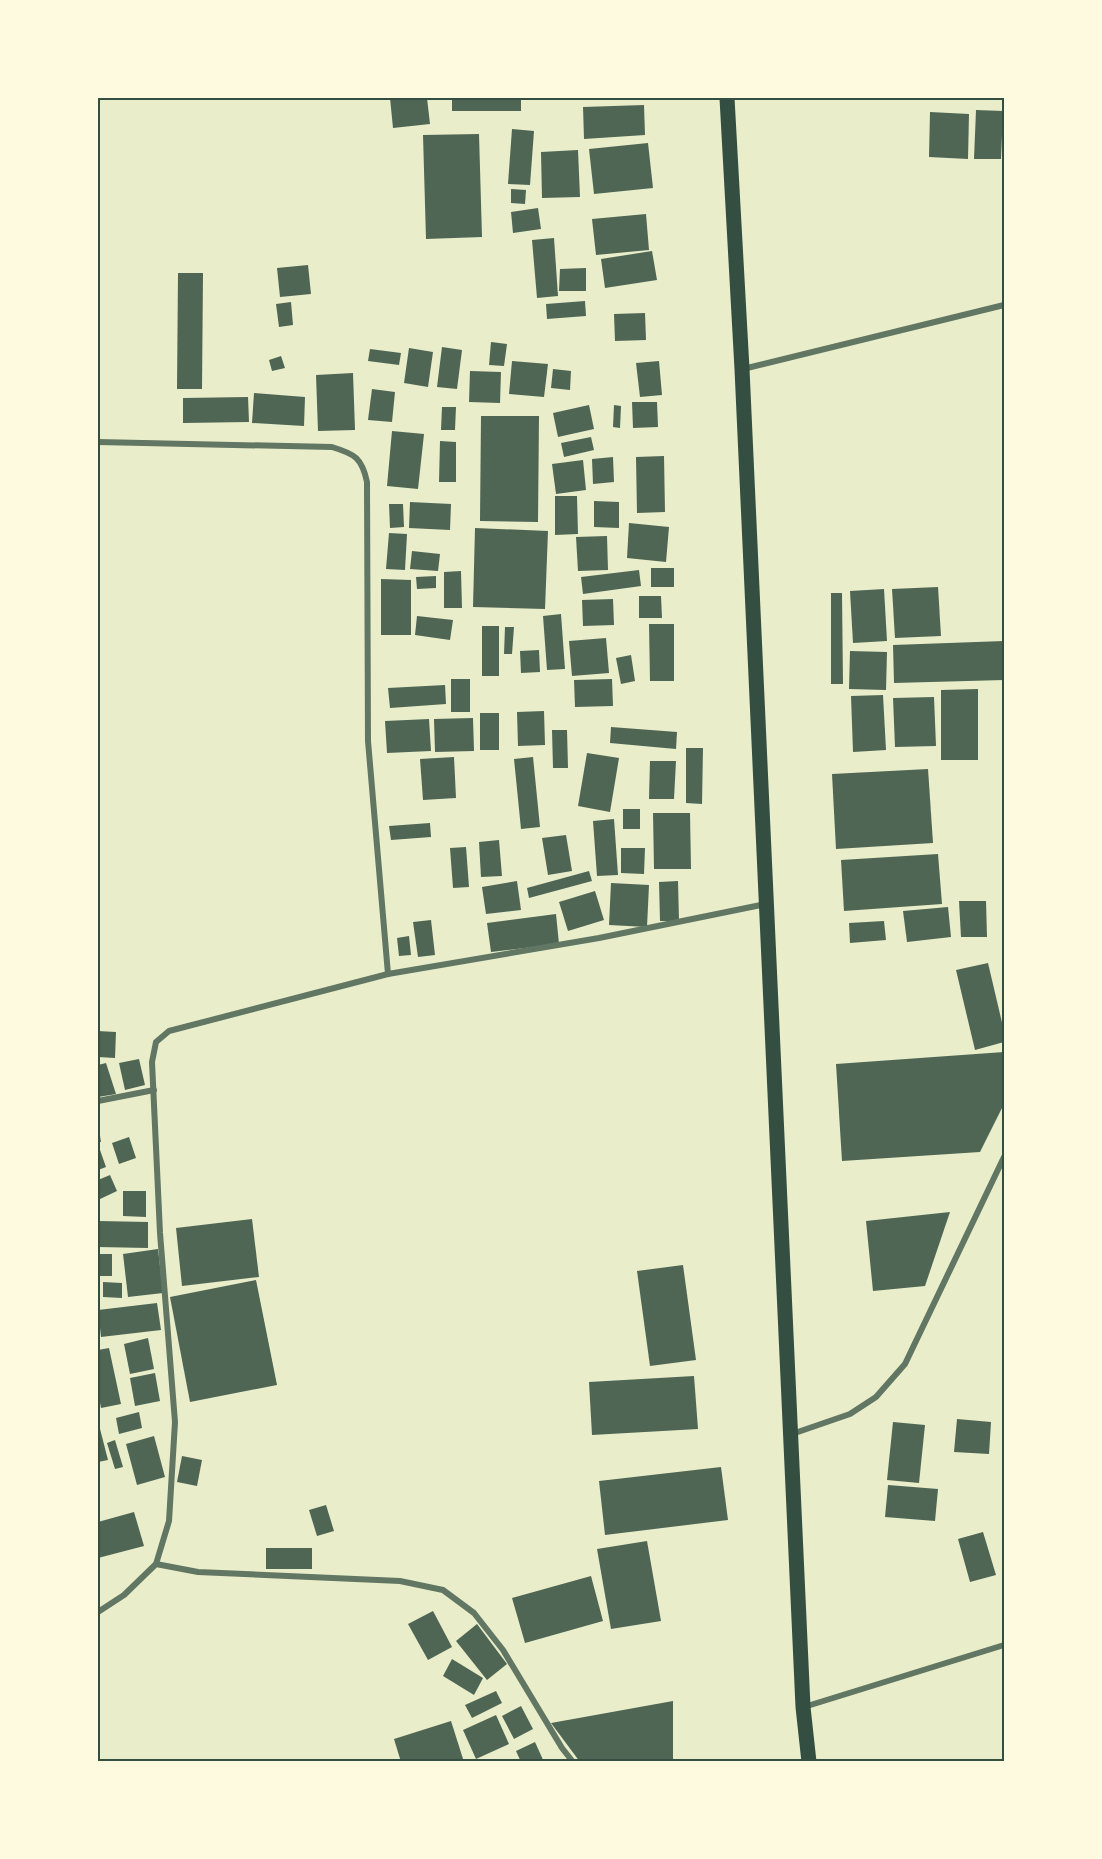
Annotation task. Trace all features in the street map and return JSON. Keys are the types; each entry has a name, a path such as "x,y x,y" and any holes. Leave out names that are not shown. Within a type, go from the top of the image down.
{"main road":[{"path":"727,98 742,369 803,1707 809,1761"}],"street":[{"path":"742,369 1005,305"},
{"path":"98,442 333,447 351,453 363,464 367,482 368,741 388,974"},
{"path":"98,1612 124,1595 156,1564 169,1521 175,1422 160,1233 153,1062 156,1042 169,1031 388,974 599,938 767,904"},
{"path":"98,1101 154,1090"},
{"path":"792,1434 850,1414 876,1397 905,1364 1005,1157"},
{"path":"156,1564 198,1572 400,1581 443,1590 474,1613 503,1650 562,1748 573,1761"},
{"path":"803,1707 1005,1645"}],"building":[{"path":"390,98 427,98 430,124 393,128"},
{"path":"452,98 521,98 521,111 452,111"},
{"path":"644,105 645,135 584,139 583,107"},
{"path":"976,110 1003,111 1001,159 974,159"},
{"path":"930,112 969,114 968,159 929,157"},
{"path":"512,129 534,131 530,185 508,184"},
{"path":"479,134 482,237 426,239 423,135"},
{"path":"648,143 653,188 594,194 589,149"},
{"path":"578,150 580,197 542,198 541,152"},
{"path":"511,189 526,190 525,204 511,203"},
{"path":"538,208 541,229 513,233 511,212"},
{"path":"646,214 649,250 596,255 592,219"},
{"path":"554,238 558,296 537,298 532,240"},
{"path":"652,251 657,280 605,288 601,259"},
{"path":"308,265 311,294 280,297 277,268"},
{"path":"586,268 586,291 559,291 560,269"},
{"path":"178,273 203,273 202,389 177,389"},
{"path":"585,301 586,316 547,319 546,304"},
{"path":"291,302 293,325 279,327 276,304"},
{"path":"645,313 646,340 615,341 614,314"},
{"path":"491,342 507,344 504,366 489,365"},
{"path":"442,347 462,350 457,389 437,387"},
{"path":"409,348 433,352 428,387 404,383"},
{"path":"370,349 401,353 399,365 368,361"},
{"path":"281,356 285,368 272,371 269,360"},
{"path":"512,361 548,364 544,397 509,394"},
{"path":"659,361 662,395 640,397 636,363"},
{"path":"553,369 571,371 570,390 551,388"},
{"path":"470,371 501,372 500,403 469,402"},
{"path":"353,373 355,430 318,431 316,375"},
{"path":"372,389 395,392 392,422 368,420"},
{"path":"254,393 305,397 304,426 252,423"},
{"path":"248,397 249,422 183,423 183,398"},
{"path":"632,402 657,402 658,427 633,428"},
{"path":"589,405 594,429 558,437 553,413"},
{"path":"614,405 621,406 620,428 613,427"},
{"path":"442,407 456,407 455,430 441,430"},
{"path":"481,416 539,416 538,522 480,521"},
{"path":"392,431 424,434 418,489 387,486"},
{"path":"591,437 594,450 564,457 561,443"},
{"path":"440,441 456,442 456,482 439,482"},
{"path":"664,456 665,512 637,513 636,457"},
{"path":"613,457 614,482 593,484 592,459"},
{"path":"583,460 586,490 556,494 552,464"},
{"path":"555,496 577,496 578,534 555,535"},
{"path":"594,501 619,502 619,528 594,527"},
{"path":"410,502 451,504 450,530 409,528"},
{"path":"389,504 403,504 404,527 390,528"},
{"path":"629,523 669,527 666,562 627,558"},
{"path":"475,528 548,531 545,609 473,607"},
{"path":"389,533 407,534 405,570 386,569"},
{"path":"607,536 608,570 578,571 576,537"},
{"path":"412,551 440,554 438,571 410,569"},
{"path":"651,568 674,568 674,587 651,587"},
{"path":"639,570 641,586 583,594 581,577"},
{"path":"461,571 462,608 444,608 444,572"},
{"path":"436,576 436,588 417,589 416,577"},
{"path":"381,579 411,580 411,635 381,635"},
{"path":"938,587 941,636 895,638 892,589"},
{"path":"884,589 887,641 853,643 850,591"},
{"path":"831,593 842,593 843,684 831,684"},
{"path":"639,596 661,596 662,618 639,618"},
{"path":"613,599 614,625 583,626 582,600"},
{"path":"561,614 565,669 547,670 543,616"},
{"path":"417,616 453,620 450,640 415,635"},
{"path":"649,624 674,624 674,681 650,681"},
{"path":"482,626 499,626 499,676 482,676"},
{"path":"505,627 514,627 512,654 504,654"},
{"path":"606,638 609,673 572,676 569,641"},
{"path":"1004,641 1004,680 894,683 893,645"},
{"path":"539,650 540,672 521,673 520,651"},
{"path":"850,651 887,652 886,690 849,689"},
{"path":"631,655 635,681 621,684 616,658"},
{"path":"451,679 470,679 470,712 451,712"},
{"path":"612,679 613,706 575,707 574,680"},
{"path":"445,685 446,704 390,708 388,688"},
{"path":"978,689 978,760 941,760 941,690"},
{"path":"883,695 886,750 853,752 851,696"},
{"path":"934,697 936,746 895,747 893,698"},
{"path":"544,711 545,745 518,746 517,712"},
{"path":"480,713 499,713 499,750 480,750"},
{"path":"473,718 474,751 435,752 434,719"},
{"path":"429,719 431,751 387,753 385,721"},
{"path":"611,727 677,732 676,749 610,743"},
{"path":"552,730 567,730 568,768 553,768"},
{"path":"686,748 703,748 702,804 686,803"},
{"path":"587,753 619,758 610,812 578,806"},
{"path":"454,757 456,798 423,800 420,759"},
{"path":"533,757 540,827 521,829 514,759"},
{"path":"650,761 676,761 674,799 649,799"},
{"path":"928,769 933,843 836,849 832,774"},
{"path":"623,809 640,809 640,829 623,829"},
{"path":"653,813 690,813 691,869 654,869"},
{"path":"614,819 618,875 597,876 593,821"},
{"path":"430,823 431,837 391,840 389,826"},
{"path":"566,835 572,871 548,875 542,838"},
{"path":"499,840 502,876 481,877 479,842"},
{"path":"466,847 469,887 453,888 450,848"},
{"path":"621,848 645,848 644,874 621,873"},
{"path":"938,854 942,904 844,911 841,860"},
{"path":"589,871 592,881 529,898 527,888"},
{"path":"517,881 521,910 486,914 482,887"},
{"path":"678,881 679,921 660,921 659,882"},
{"path":"611,883 649,885 647,927 609,925"},
{"path":"595,891 604,920 568,931 559,902"},
{"path":"959,901 986,901 987,937 961,937"},
{"path":"948,907 951,937 907,942 903,911"},
{"path":"556,914 559,944 491,952 487,923"},
{"path":"431,920 435,955 418,957 413,922"},
{"path":"884,921 886,940 850,943 849,923"},
{"path":"409,936 411,955 399,956 397,938"},
{"path":"988,963 1004,1031 1004,1042 975,1050 956,970"},
{"path":"98,1031 116,1032 115,1058 98,1057"},
{"path":"1004,1052 1004,1104 980,1152 842,1161 836,1064"},
{"path":"139,1059 145,1085 125,1090 119,1063"},
{"path":"106,1063 116,1094 98,1097 98,1065"},
{"path":"98,1123 101,1142 98,1142"},
{"path":"129,1137 136,1158 119,1164 112,1143"},
{"path":"100,1150 106,1167 98,1170 98,1151"},
{"path":"110,1175 117,1191 98,1200 98,1180"},
{"path":"123,1191 146,1191 146,1217 123,1216"},
{"path":"950,1212 925,1286 873,1291 866,1221"},
{"path":"252,1219 259,1277 182,1286 176,1228"},
{"path":"98,1221 148,1222 148,1248 98,1247"},
{"path":"158,1249 163,1293 128,1297 123,1254"},
{"path":"98,1254 112,1254 112,1276 98,1276"},
{"path":"683,1265 696,1360 650,1366 637,1271"},
{"path":"256,1280 277,1385 190,1402 170,1297"},
{"path":"103,1282 122,1283 122,1298 103,1297"},
{"path":"157,1303 161,1330 101,1337 98,1310"},
{"path":"148,1338 154,1369 130,1374 124,1344"},
{"path":"109,1348 121,1404 101,1408 98,1392 98,1350"},
{"path":"155,1373 160,1401 135,1406 130,1378"},
{"path":"694,1376 698,1429 592,1435 589,1382"},
{"path":"139,1412 142,1428 119,1434 116,1418"},
{"path":"957,1419 991,1422 989,1454 954,1452"},
{"path":"98,1421 108,1460 98,1462"},
{"path":"893,1422 925,1425 919,1483 887,1480"},
{"path":"154,1436 165,1477 137,1485 126,1444"},
{"path":"115,1440 123,1467 115,1469 107,1443"},
{"path":"182,1456 202,1460 197,1486 177,1482"},
{"path":"721,1467 728,1520 605,1535 599,1481"},
{"path":"888,1485 938,1489 935,1521 885,1517"},
{"path":"326,1505 334,1531 317,1536 309,1510"},
{"path":"134,1512 144,1546 98,1558 98,1522"},
{"path":"983,1532 996,1575 970,1582 958,1539"},
{"path":"647,1541 661,1621 611,1629 597,1549"},
{"path":"266,1548 312,1548 312,1569 266,1569"},
{"path":"591,1576 603,1621 525,1643 512,1598"},
{"path":"433,1611 452,1647 428,1660 408,1624"},
{"path":"477,1624 507,1664 487,1680 456,1641"},
{"path":"452,1659 483,1678 474,1695 443,1676"},
{"path":"496,1691 502,1703 472,1718 465,1705"},
{"path":"673,1701 673,1762 580,1762 551,1723"},
{"path":"521,1706 533,1729 514,1739 502,1716"},
{"path":"496,1715 509,1744 476,1759 463,1730"},
{"path":"451,1721 464,1762 401,1762 394,1739"},
{"path":"535,1742 544,1762 521,1762 516,1751"}]}
